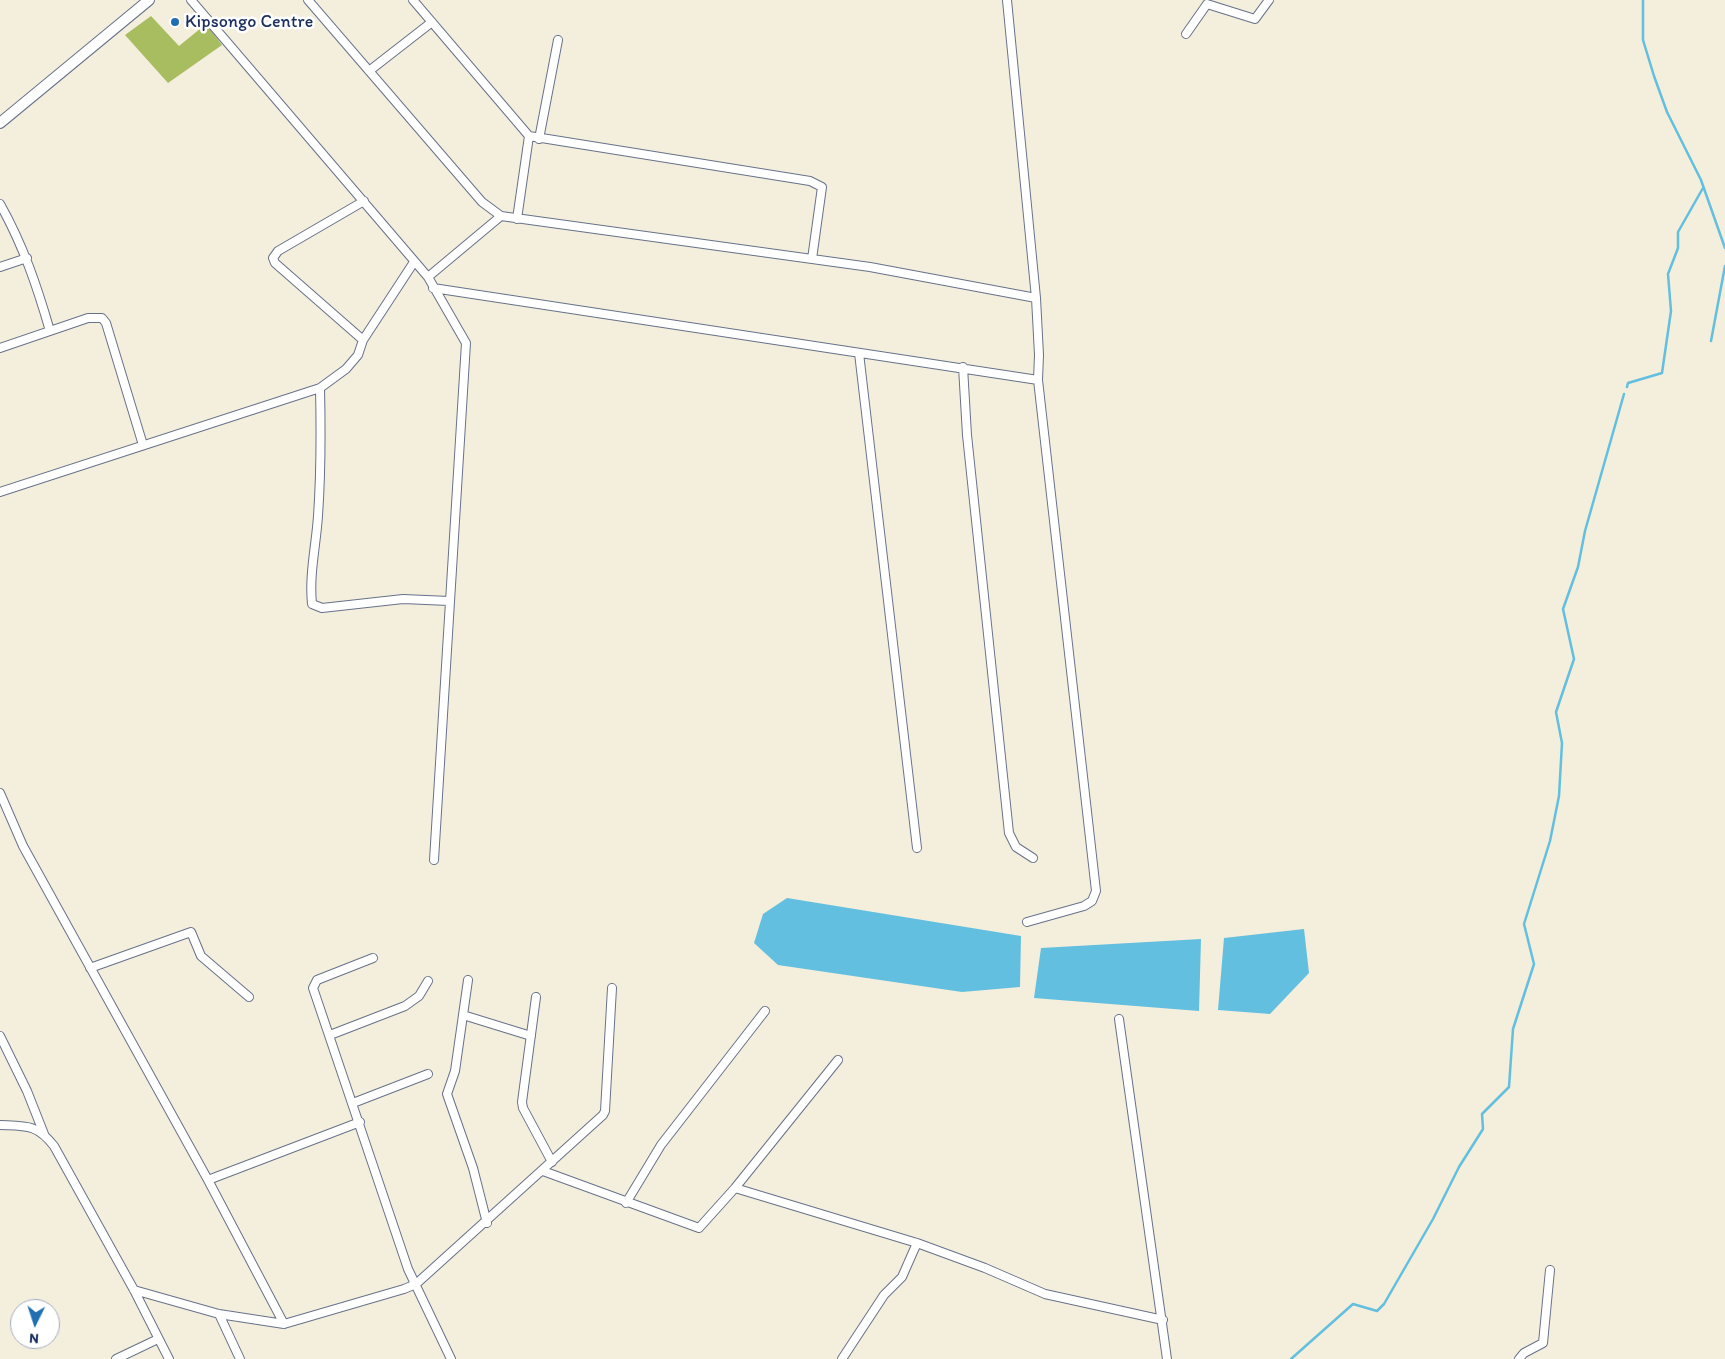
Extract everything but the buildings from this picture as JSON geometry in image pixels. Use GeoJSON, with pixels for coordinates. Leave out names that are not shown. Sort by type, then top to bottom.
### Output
{"type":"FeatureCollection","features":[{"type":"Feature","properties":{"kind":"street"},"geometry":{"type":"LineString","coordinates":[[0,123],[149,0]]}},
{"type":"Feature","properties":{"kind":"street"},"geometry":{"type":"LineString","coordinates":[[191,0],[428,277],[466,343],[434,860]]}},
{"type":"Feature","properties":{"kind":"street"},"geometry":{"type":"LineString","coordinates":[[308,0],[482,202],[501,216],[812,259],[1036,298]]}},
{"type":"Feature","properties":{"kind":"street"},"geometry":{"type":"LineString","coordinates":[[413,0],[529,136],[810,181],[822,187],[812,259]]}},
{"type":"Feature","properties":{"kind":"street"},"geometry":{"type":"LineString","coordinates":[[1007,0],[1036,298],[1039,355],[1038,380],[1096,891],[1092,901],[1084,906],[1027,922]]}},
{"type":"Feature","properties":{"kind":"street"},"geometry":{"type":"LineString","coordinates":[[1186,34],[1207,4],[1255,19],[1269,0]]}},
{"type":"Feature","properties":{"kind":"street"},"geometry":{"type":"LineString","coordinates":[[369,70],[432,22]]}},
{"type":"Feature","properties":{"kind":"street"},"geometry":{"type":"LineString","coordinates":[[539,139],[558,40]]}},
{"type":"Feature","properties":{"kind":"street"},"geometry":{"type":"LineString","coordinates":[[517,219],[529,136]]}},
{"type":"Feature","properties":{"kind":"street"},"geometry":{"type":"LineString","coordinates":[[363,340],[275,263],[272,258],[278,251],[364,201]]}},
{"type":"Feature","properties":{"kind":"street"},"geometry":{"type":"LineString","coordinates":[[0,204],[27,258],[50,331]]}},
{"type":"Feature","properties":{"kind":"street"},"geometry":{"type":"LineString","coordinates":[[428,277],[501,216]]}},
{"type":"Feature","properties":{"kind":"street"},"geometry":{"type":"LineString","coordinates":[[0,267],[27,258]]}},
{"type":"Feature","properties":{"kind":"street"},"geometry":{"type":"LineString","coordinates":[[0,492],[320,388],[346,369],[358,355],[363,340],[414,262]]}},
{"type":"Feature","properties":{"kind":"street"},"geometry":{"type":"LineString","coordinates":[[433,288],[963,367],[1038,380]]}},
{"type":"Feature","properties":{"kind":"street"},"geometry":{"type":"LineString","coordinates":[[0,348],[88,318],[102,318],[106,323],[144,445]]}},
{"type":"Feature","properties":{"kind":"street"},"geometry":{"type":"LineString","coordinates":[[859,353],[917,848]]}},
{"type":"Feature","properties":{"kind":"street"},"geometry":{"type":"LineString","coordinates":[[963,367],[967,435],[1009,834],[1016,847],[1033,858]]}},
{"type":"Feature","properties":{"kind":"street"},"geometry":{"type":"LineString","coordinates":[[320,388],[321,445],[318,517],[310,586],[312,604],[322,608],[403,599],[449,601]]}},
{"type":"Feature","properties":{"kind":"street"},"geometry":{"type":"LineString","coordinates":[[0,793],[23,846],[208,1180],[284,1324]]}},
{"type":"Feature","properties":{"kind":"street"},"geometry":{"type":"LineString","coordinates":[[90,968],[191,932],[201,956],[249,996]]}},
{"type":"Feature","properties":{"kind":"street"},"geometry":{"type":"LineString","coordinates":[[373,958],[317,980],[314,984],[314,992],[360,1122],[408,1269],[451,1359]]}},
{"type":"Feature","properties":{"kind":"street"},"geometry":{"type":"LineString","coordinates":[[468,980],[455,1071],[447,1094],[473,1168],[487,1222]]}},
{"type":"Feature","properties":{"kind":"street"},"geometry":{"type":"LineString","coordinates":[[330,1036],[405,1006],[419,996],[428,981]]}},
{"type":"Feature","properties":{"kind":"street"},"geometry":{"type":"LineString","coordinates":[[134,1290],[218,1314],[284,1324],[416,1284],[487,1222],[603,1115],[605,1111],[612,988]]}},
{"type":"Feature","properties":{"kind":"street"},"geometry":{"type":"LineString","coordinates":[[536,997],[523,1108],[552,1162]]}},
{"type":"Feature","properties":{"kind":"street"},"geometry":{"type":"LineString","coordinates":[[626,1203],[661,1145],[765,1011]]}},
{"type":"Feature","properties":{"kind":"street"},"geometry":{"type":"LineString","coordinates":[[463,1015],[531,1036]]}},
{"type":"Feature","properties":{"kind":"street"},"geometry":{"type":"LineString","coordinates":[[1119,1019],[1167,1359]]}},
{"type":"Feature","properties":{"kind":"street"},"geometry":{"type":"LineString","coordinates":[[0,1036],[27,1091],[44,1134],[54,1146],[134,1290],[169,1359]]}},
{"type":"Feature","properties":{"kind":"street"},"geometry":{"type":"LineString","coordinates":[[543,1171],[626,1203],[699,1228],[735,1188],[838,1060]]}},
{"type":"Feature","properties":{"kind":"street"},"geometry":{"type":"LineString","coordinates":[[353,1103],[428,1074]]}},
{"type":"Feature","properties":{"kind":"street"},"geometry":{"type":"LineString","coordinates":[[208,1180],[360,1122]]}},
{"type":"Feature","properties":{"kind":"street"},"geometry":{"type":"LineString","coordinates":[[0,1124],[26,1126],[44,1134]]}},
{"type":"Feature","properties":{"kind":"street"},"geometry":{"type":"LineString","coordinates":[[735,1188],[917,1243],[985,1268],[1045,1294],[1163,1320]]}},
{"type":"Feature","properties":{"kind":"street"},"geometry":{"type":"LineString","coordinates":[[842,1359],[884,1295],[902,1277],[917,1243]]}},
{"type":"Feature","properties":{"kind":"street"},"geometry":{"type":"LineString","coordinates":[[1519,1359],[1543,1343],[1550,1270]]}},
{"type":"Feature","properties":{"kind":"street"},"geometry":{"type":"LineString","coordinates":[[218,1314],[240,1359]]}},
{"type":"Feature","properties":{"kind":"street"},"geometry":{"type":"LineString","coordinates":[[116,1359],[158,1339]]}},
{"type":"Feature","properties":{"kind":"green space"},"geometry":{"type":"Polygon","coordinates":[[[151,16],[179,46],[206,24],[222,45],[168,83],[125,35],[151,16]]]}},
{"type":"Feature","properties":{"kind":"water"},"geometry":{"type":"Polygon","coordinates":[[[787,898],[1021,936],[1020,987],[962,992],[778,965],[754,943],[763,914],[787,898]]]}},
{"type":"Feature","properties":{"kind":"water"},"geometry":{"type":"Polygon","coordinates":[[[1304,929],[1309,973],[1270,1014],[1218,1010],[1224,938],[1304,929]]]}},
{"type":"Feature","properties":{"kind":"water"},"geometry":{"type":"Polygon","coordinates":[[[1201,939],[1199,1011],[1034,998],[1041,948],[1201,939]]]}},
{"type":"Feature","properties":{"kind":"waterway"},"geometry":{"type":"LineString","coordinates":[[1643,0],[1643,40],[1654,76],[1667,112],[1701,180],[1725,248]]}},
{"type":"Feature","properties":{"kind":"waterway"},"geometry":{"type":"LineString","coordinates":[[1627,387],[1628,383],[1662,373],[1671,311],[1668,274],[1678,248],[1678,232],[1703,188]]}},
{"type":"Feature","properties":{"kind":"waterway"},"geometry":{"type":"LineString","coordinates":[[1711,341],[1725,266]]}},
{"type":"Feature","properties":{"kind":"waterway"},"geometry":{"type":"LineString","coordinates":[[1291,1359],[1353,1304],[1377,1311],[1384,1304],[1433,1219],[1459,1167],[1483,1129],[1482,1114],[1509,1087],[1513,1029],[1534,964],[1524,924],[1550,841],[1559,796],[1562,743],[1556,712],[1574,659],[1563,609],[1578,567],[1585,531],[1624,394]]}},
{"type":"Feature","properties":{"kind":"place","name":"Kipsongo Centre"},"geometry":{"type":"Point","coordinates":[175,22]}}]}
